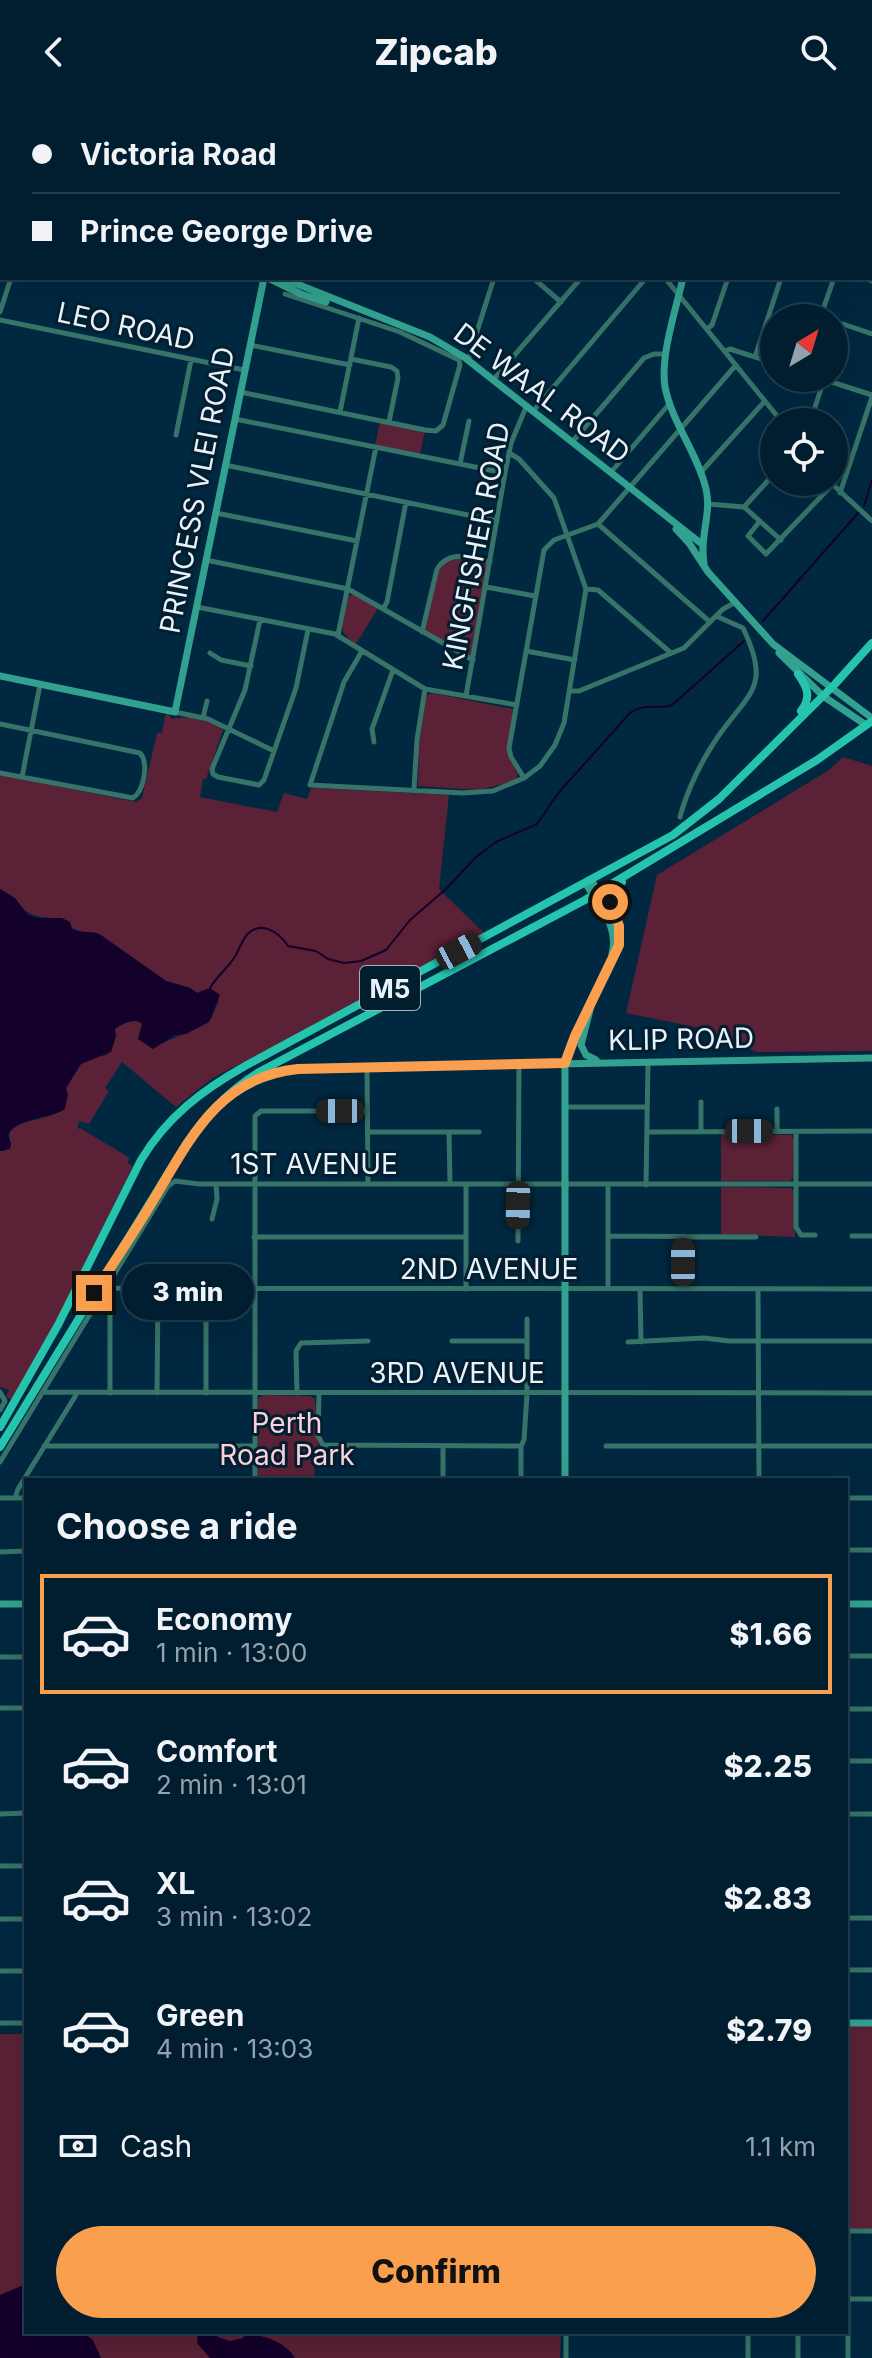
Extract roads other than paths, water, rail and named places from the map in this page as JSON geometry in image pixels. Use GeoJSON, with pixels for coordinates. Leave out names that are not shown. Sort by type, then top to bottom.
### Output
{"type":"FeatureCollection","features":[{"type":"Feature","properties":{"kind":"main road","name":"M5"},"geometry":{"type":"LineString","coordinates":[[0,1426],[58,1325],[151,1144],[186,1104],[231,1074],[652,848],[694,820],[823,696],[872,643]]}},
{"type":"Feature","properties":{"kind":"main road"},"geometry":{"type":"LineString","coordinates":[[795,722],[805,707],[808,695],[807,687],[798,674]]}},
{"type":"Feature","properties":{"kind":"main road","name":"M5"},"geometry":{"type":"LineString","coordinates":[[0,1447],[186,1144],[229,1094],[273,1064],[596,894],[817,760],[870,721]]}},
{"type":"Feature","properties":{"kind":"main road"},"geometry":{"type":"LineString","coordinates":[[619,929],[610,898],[616,887],[635,871]]}},
{"type":"Feature","properties":{"kind":"main road"},"geometry":{"type":"LineString","coordinates":[[231,1074],[256,1065],[273,1064]]}},
{"type":"Feature","properties":{"kind":"street"},"geometry":{"type":"LineString","coordinates":[[0,312],[10,280]]}},
{"type":"Feature","properties":{"kind":"street","name":"PRINCESS VLEI ROAD"},"geometry":{"type":"LineString","coordinates":[[175,712],[239,392],[265,280]]}},
{"type":"Feature","properties":{"kind":"street","name":"DE WAAL ROAD"},"geometry":{"type":"LineString","coordinates":[[270,280],[306,296],[430,337],[494,379],[703,545]]}},
{"type":"Feature","properties":{"kind":"street","name":"DE WAAL ROAD"},"geometry":{"type":"LineString","coordinates":[[286,280],[359,314]]}},
{"type":"Feature","properties":{"kind":"street"},"geometry":{"type":"LineString","coordinates":[[239,392],[433,431],[441,428],[493,280]]}},
{"type":"Feature","properties":{"kind":"street"},"geometry":{"type":"LineString","coordinates":[[535,280],[561,302]]}},
{"type":"Feature","properties":{"kind":"street"},"geometry":{"type":"LineString","coordinates":[[494,379],[579,280]]}},
{"type":"Feature","properties":{"kind":"street"},"geometry":{"type":"LineString","coordinates":[[534,410],[644,280]]}},
{"type":"Feature","properties":{"kind":"street"},"geometry":{"type":"LineString","coordinates":[[667,280],[771,408]]}},
{"type":"Feature","properties":{"kind":"street"},"geometry":{"type":"LineString","coordinates":[[683,280],[664,377],[670,403],[700,473],[708,504],[703,545],[706,569]]}},
{"type":"Feature","properties":{"kind":"street"},"geometry":{"type":"LineString","coordinates":[[707,329],[712,325],[727,280]]}},
{"type":"Feature","properties":{"kind":"street"},"geometry":{"type":"LineString","coordinates":[[755,357],[780,280]]}},
{"type":"Feature","properties":{"kind":"street"},"geometry":{"type":"LineString","coordinates":[[826,304],[833,280]]}},
{"type":"Feature","properties":{"kind":"street"},"geometry":{"type":"LineString","coordinates":[[285,294],[359,314],[340,412]]}},
{"type":"Feature","properties":{"kind":"street","name":"LEO ROAD"},"geometry":{"type":"LineString","coordinates":[[0,320],[244,370]]}},
{"type":"Feature","properties":{"kind":"street"},"geometry":{"type":"LineString","coordinates":[[848,326],[872,334]]}},
{"type":"Feature","properties":{"kind":"street"},"geometry":{"type":"LineString","coordinates":[[249,345],[391,367],[398,373],[389,422]]}},
{"type":"Feature","properties":{"kind":"street"},"geometry":{"type":"LineString","coordinates":[[725,351],[729,348],[760,359]]}},
{"type":"Feature","properties":{"kind":"street"},"geometry":{"type":"LineString","coordinates":[[573,441],[644,358],[666,354]]}},
{"type":"Feature","properties":{"kind":"street"},"geometry":{"type":"LineString","coordinates":[[176,435],[191,360]]}},
{"type":"Feature","properties":{"kind":"street"},"geometry":{"type":"LineString","coordinates":[[524,778],[509,748],[544,550],[554,540],[598,524],[736,365]]}},
{"type":"Feature","properties":{"kind":"street"},"geometry":{"type":"LineString","coordinates":[[848,388],[872,396],[848,469]]}},
{"type":"Feature","properties":{"kind":"street"},"geometry":{"type":"LineString","coordinates":[[700,473],[765,401]]}},
{"type":"Feature","properties":{"kind":"street"},"geometry":{"type":"LineString","coordinates":[[612,471],[670,403]]}},
{"type":"Feature","properties":{"kind":"street","name":"KINGFISHER ROAD"},"geometry":{"type":"LineString","coordinates":[[466,696],[509,453],[527,405]]}},
{"type":"Feature","properties":{"kind":"street"},"geometry":{"type":"LineString","coordinates":[[234,418],[505,473]]}},
{"type":"Feature","properties":{"kind":"street"},"geometry":{"type":"LineString","coordinates":[[460,464],[469,421]]}},
{"type":"Feature","properties":{"kind":"street"},"geometry":{"type":"LineString","coordinates":[[338,635],[376,447]]}},
{"type":"Feature","properties":{"kind":"street"},"geometry":{"type":"LineString","coordinates":[[362,651],[344,682],[310,785],[493,791],[524,778],[540,766],[555,745],[564,723],[586,589],[554,498],[519,459],[509,453]]}},
{"type":"Feature","properties":{"kind":"street"},"geometry":{"type":"LineString","coordinates":[[224,465],[497,521]]}},
{"type":"Feature","properties":{"kind":"street"},"geometry":{"type":"LineString","coordinates":[[744,507],[760,489]]}},
{"type":"Feature","properties":{"kind":"street"},"geometry":{"type":"LineString","coordinates":[[760,521],[748,536],[762,552],[770,552],[820,496]]}},
{"type":"Feature","properties":{"kind":"street"},"geometry":{"type":"LineString","coordinates":[[843,496],[872,521]]}},
{"type":"Feature","properties":{"kind":"street"},"geometry":{"type":"LineString","coordinates":[[383,609],[387,602],[406,502]]}},
{"type":"Feature","properties":{"kind":"street","name":"DE WAAL ROAD"},"geometry":{"type":"LineString","coordinates":[[649,502],[691,545],[706,569],[798,674],[823,696],[870,721]]}},
{"type":"Feature","properties":{"kind":"street"},"geometry":{"type":"LineString","coordinates":[[708,504],[744,507],[781,540]]}},
{"type":"Feature","properties":{"kind":"street"},"geometry":{"type":"LineString","coordinates":[[215,512],[357,541]]}},
{"type":"Feature","properties":{"kind":"street"},"geometry":{"type":"LineString","coordinates":[[598,524],[710,622]]}},
{"type":"Feature","properties":{"kind":"street"},"geometry":{"type":"LineString","coordinates":[[691,545],[703,545]]}},
{"type":"Feature","properties":{"kind":"street"},"geometry":{"type":"LineString","coordinates":[[422,632],[441,563],[458,555],[490,562]]}},
{"type":"Feature","properties":{"kind":"street"},"geometry":{"type":"LineString","coordinates":[[205,559],[348,589],[473,660]]}},
{"type":"Feature","properties":{"kind":"street"},"geometry":{"type":"LineString","coordinates":[[486,587],[535,596]]}},
{"type":"Feature","properties":{"kind":"street"},"geometry":{"type":"LineString","coordinates":[[586,589],[598,590],[671,653]]}},
{"type":"Feature","properties":{"kind":"street"},"geometry":{"type":"LineString","coordinates":[[570,691],[579,691],[687,647],[723,609],[736,602]]}},
{"type":"Feature","properties":{"kind":"street"},"geometry":{"type":"LineString","coordinates":[[196,607],[338,635],[425,689],[517,705]]}},
{"type":"Feature","properties":{"kind":"street"},"geometry":{"type":"LineString","coordinates":[[680,817],[712,746],[747,701],[756,679],[755,661],[743,628],[716,616]]}},
{"type":"Feature","properties":{"kind":"street"},"geometry":{"type":"LineString","coordinates":[[260,620],[243,695],[212,769],[218,777],[262,783],[296,688],[308,630]]}},
{"type":"Feature","properties":{"kind":"street","name":"DE WAAL ROAD"},"geometry":{"type":"LineString","coordinates":[[773,644],[870,721]]}},
{"type":"Feature","properties":{"kind":"street"},"geometry":{"type":"LineString","coordinates":[[526,651],[575,660]]}},
{"type":"Feature","properties":{"kind":"street"},"geometry":{"type":"LineString","coordinates":[[210,653],[218,659],[251,666]]}},
{"type":"Feature","properties":{"kind":"street"},"geometry":{"type":"LineString","coordinates":[[374,742],[372,729],[393,670]]}},
{"type":"Feature","properties":{"kind":"street"},"geometry":{"type":"LineString","coordinates":[[0,676],[203,718],[274,751]]}},
{"type":"Feature","properties":{"kind":"street"},"geometry":{"type":"LineString","coordinates":[[22,777],[40,685]]}},
{"type":"Feature","properties":{"kind":"street"},"geometry":{"type":"LineString","coordinates":[[414,789],[425,689]]}},
{"type":"Feature","properties":{"kind":"street"},"geometry":{"type":"LineString","coordinates":[[203,718],[207,701]]}},
{"type":"Feature","properties":{"kind":"street"},"geometry":{"type":"LineString","coordinates":[[0,724],[140,753],[145,762],[137,797],[133,798],[0,773]]}},
{"type":"Feature","properties":{"kind":"street"},"geometry":{"type":"LineString","coordinates":[[565,1478],[565,1063],[619,945],[619,929],[589,882]]}},
{"type":"Feature","properties":{"kind":"street"},"geometry":{"type":"LineString","coordinates":[[596,894],[613,930],[615,943],[611,960]]}},
{"type":"Feature","properties":{"kind":"street"},"geometry":{"type":"LineString","coordinates":[[590,1005],[589,1019],[581,1040],[582,1049],[591,1058],[606,1062]]}},
{"type":"Feature","properties":{"kind":"street","name":"KLIP ROAD"},"geometry":{"type":"LineString","coordinates":[[229,1094],[266,1074],[298,1069],[872,1058]]}},
{"type":"Feature","properties":{"kind":"street"},"geometry":{"type":"LineString","coordinates":[[646,1185],[648,1062]]}},
{"type":"Feature","properties":{"kind":"street","name":"KLIP ROAD"},"geometry":{"type":"LineString","coordinates":[[273,1064],[298,1069]]}},
{"type":"Feature","properties":{"kind":"street"},"geometry":{"type":"LineString","coordinates":[[518,1241],[519,1064]]}},
{"type":"Feature","properties":{"kind":"street"},"geometry":{"type":"LineString","coordinates":[[367,1067],[368,1184]]}},
{"type":"Feature","properties":{"kind":"street"},"geometry":{"type":"LineString","coordinates":[[701,1102],[701,1132]]}},
{"type":"Feature","properties":{"kind":"street"},"geometry":{"type":"LineString","coordinates":[[564,1107],[647,1107]]}},
{"type":"Feature","properties":{"kind":"street"},"geometry":{"type":"LineString","coordinates":[[777,1109],[777,1131]]}},
{"type":"Feature","properties":{"kind":"street"},"geometry":{"type":"LineString","coordinates":[[255,1478],[257,1113],[282,1110],[367,1111]]}},
{"type":"Feature","properties":{"kind":"street"},"geometry":{"type":"LineString","coordinates":[[647,1132],[872,1131]]}},
{"type":"Feature","properties":{"kind":"street"},"geometry":{"type":"LineString","coordinates":[[368,1132],[479,1132]]}},
{"type":"Feature","properties":{"kind":"street"},"geometry":{"type":"LineString","coordinates":[[449,1132],[450,1184]]}},
{"type":"Feature","properties":{"kind":"street"},"geometry":{"type":"LineString","coordinates":[[796,1132],[796,1227],[801,1235],[815,1235]]}},
{"type":"Feature","properties":{"kind":"street","name":"1ST AVENUE"},"geometry":{"type":"LineString","coordinates":[[106,1288],[168,1186],[179,1181],[216,1184],[872,1184]]}},
{"type":"Feature","properties":{"kind":"street"},"geometry":{"type":"LineString","coordinates":[[212,1219],[217,1199],[216,1184]]}},
{"type":"Feature","properties":{"kind":"street"},"geometry":{"type":"LineString","coordinates":[[608,1184],[608,1288]]}},
{"type":"Feature","properties":{"kind":"street"},"geometry":{"type":"LineString","coordinates":[[466,1185],[466,1289]]}},
{"type":"Feature","properties":{"kind":"street"},"geometry":{"type":"LineString","coordinates":[[609,1236],[756,1237]]}},
{"type":"Feature","properties":{"kind":"street"},"geometry":{"type":"LineString","coordinates":[[683,1236],[683,1288]]}},
{"type":"Feature","properties":{"kind":"street"},"geometry":{"type":"LineString","coordinates":[[852,1236],[872,1236]]}},
{"type":"Feature","properties":{"kind":"street"},"geometry":{"type":"LineString","coordinates":[[254,1237],[466,1237]]}},
{"type":"Feature","properties":{"kind":"street"},"geometry":{"type":"LineString","coordinates":[[0,1462],[106,1288]]}},
{"type":"Feature","properties":{"kind":"street","name":"2ND AVENUE"},"geometry":{"type":"LineString","coordinates":[[106,1288],[872,1289]]}},
{"type":"Feature","properties":{"kind":"street"},"geometry":{"type":"LineString","coordinates":[[157,1393],[158,1289]]}},
{"type":"Feature","properties":{"kind":"street"},"geometry":{"type":"LineString","coordinates":[[206,1289],[206,1393]]}},
{"type":"Feature","properties":{"kind":"street"},"geometry":{"type":"LineString","coordinates":[[640,1289],[641,1342]]}},
{"type":"Feature","properties":{"kind":"street"},"geometry":{"type":"LineString","coordinates":[[758,1289],[759,1478]]}},
{"type":"Feature","properties":{"kind":"street"},"geometry":{"type":"LineString","coordinates":[[110,1299],[110,1393]]}},
{"type":"Feature","properties":{"kind":"street"},"geometry":{"type":"LineString","coordinates":[[521,1478],[527,1394],[527,1319]]}},
{"type":"Feature","properties":{"kind":"street"},"geometry":{"type":"LineString","coordinates":[[628,1342],[704,1338],[872,1341]]}},
{"type":"Feature","properties":{"kind":"street"},"geometry":{"type":"LineString","coordinates":[[297,1393],[296,1351],[301,1343],[368,1341]]}},
{"type":"Feature","properties":{"kind":"street"},"geometry":{"type":"LineString","coordinates":[[452,1341],[527,1341]]}},
{"type":"Feature","properties":{"kind":"street"},"geometry":{"type":"LineString","coordinates":[[0,1392],[5,1401],[0,1410]]}},
{"type":"Feature","properties":{"kind":"street","name":"3RD AVENUE"},"geometry":{"type":"LineString","coordinates":[[43,1392],[872,1393]]}},
{"type":"Feature","properties":{"kind":"street"},"geometry":{"type":"LineString","coordinates":[[319,1393],[318,1436],[323,1445],[521,1446]]}},
{"type":"Feature","properties":{"kind":"street"},"geometry":{"type":"LineString","coordinates":[[25,1478],[77,1394]]}},
{"type":"Feature","properties":{"kind":"street"},"geometry":{"type":"LineString","coordinates":[[44,1446],[255,1446]]}},
{"type":"Feature","properties":{"kind":"street"},"geometry":{"type":"LineString","coordinates":[[443,1446],[443,1478]]}},
{"type":"Feature","properties":{"kind":"street"},"geometry":{"type":"LineString","coordinates":[[606,1446],[872,1446]]}},
{"type":"Feature","properties":{"kind":"street"},"geometry":{"type":"LineString","coordinates":[[15,1498],[24,1479]]}},
{"type":"Feature","properties":{"kind":"street"},"geometry":{"type":"LineString","coordinates":[[0,1498],[24,1498]]}},
{"type":"Feature","properties":{"kind":"street"},"geometry":{"type":"LineString","coordinates":[[848,1498],[872,1498]]}},
{"type":"Feature","properties":{"kind":"street"},"geometry":{"type":"LineString","coordinates":[[848,1550],[872,1550]]}},
{"type":"Feature","properties":{"kind":"street"},"geometry":{"type":"LineString","coordinates":[[0,1552],[24,1551]]}},
{"type":"Feature","properties":{"kind":"street"},"geometry":{"type":"LineString","coordinates":[[0,1604],[24,1604]]}},
{"type":"Feature","properties":{"kind":"street"},"geometry":{"type":"LineString","coordinates":[[848,1604],[872,1604]]}},
{"type":"Feature","properties":{"kind":"street"},"geometry":{"type":"LineString","coordinates":[[848,1656],[872,1656]]}},
{"type":"Feature","properties":{"kind":"street"},"geometry":{"type":"LineString","coordinates":[[0,1657],[24,1657]]}},
{"type":"Feature","properties":{"kind":"street"},"geometry":{"type":"LineString","coordinates":[[0,1708],[24,1708]]}},
{"type":"Feature","properties":{"kind":"street"},"geometry":{"type":"LineString","coordinates":[[848,1709],[872,1709]]}},
{"type":"Feature","properties":{"kind":"street"},"geometry":{"type":"LineString","coordinates":[[848,1761],[872,1761]]}},
{"type":"Feature","properties":{"kind":"street"},"geometry":{"type":"LineString","coordinates":[[0,1814],[24,1813]]}},
{"type":"Feature","properties":{"kind":"street"},"geometry":{"type":"LineString","coordinates":[[848,1814],[872,1814]]}},
{"type":"Feature","properties":{"kind":"street"},"geometry":{"type":"LineString","coordinates":[[0,1866],[24,1866]]}},
{"type":"Feature","properties":{"kind":"street"},"geometry":{"type":"LineString","coordinates":[[848,1918],[872,1918]]}},
{"type":"Feature","properties":{"kind":"street"},"geometry":{"type":"LineString","coordinates":[[0,1919],[24,1919]]}},
{"type":"Feature","properties":{"kind":"street"},"geometry":{"type":"LineString","coordinates":[[848,1970],[872,1970]]}},
{"type":"Feature","properties":{"kind":"street"},"geometry":{"type":"LineString","coordinates":[[0,1971],[24,1971]]}},
{"type":"Feature","properties":{"kind":"street"},"geometry":{"type":"LineString","coordinates":[[0,2023],[24,2023]]}},
{"type":"Feature","properties":{"kind":"street"},"geometry":{"type":"LineString","coordinates":[[848,2023],[872,2023]]}},
{"type":"Feature","properties":{"kind":"street"},"geometry":{"type":"LineString","coordinates":[[848,2231],[872,2231]]}},
{"type":"Feature","properties":{"kind":"street"},"geometry":{"type":"LineString","coordinates":[[848,2299],[872,2299]]}},
{"type":"Feature","properties":{"kind":"street"},"geometry":{"type":"LineString","coordinates":[[566,2334],[566,2358]]}},
{"type":"Feature","properties":{"kind":"street"},"geometry":{"type":"LineString","coordinates":[[748,2334],[748,2358]]}},
{"type":"Feature","properties":{"kind":"street"},"geometry":{"type":"LineString","coordinates":[[798,2334],[798,2358]]}},
{"type":"Feature","properties":{"kind":"street"},"geometry":{"type":"LineString","coordinates":[[848,2334],[848,2358]]}},
{"type":"Feature","properties":{"kind":"waterway"},"geometry":{"type":"LineString","coordinates":[[864,506],[872,480]]}},
{"type":"Feature","properties":{"kind":"waterway"},"geometry":{"type":"LineString","coordinates":[[763,621],[858,513]]}},
{"type":"Feature","properties":{"kind":"waterway"},"geometry":{"type":"LineString","coordinates":[[210,988],[234,958],[246,936],[257,928],[269,929],[288,946],[316,951],[328,959],[344,963],[361,961],[386,950],[410,920],[446,889],[475,858],[496,842],[537,824],[559,792],[630,713],[646,707],[672,705],[744,641]]}},
{"type":"Feature","properties":{"kind":"park label","name":"Perth Road Park"},"geometry":{"type":"Point","coordinates":[287,1439]}}]}
